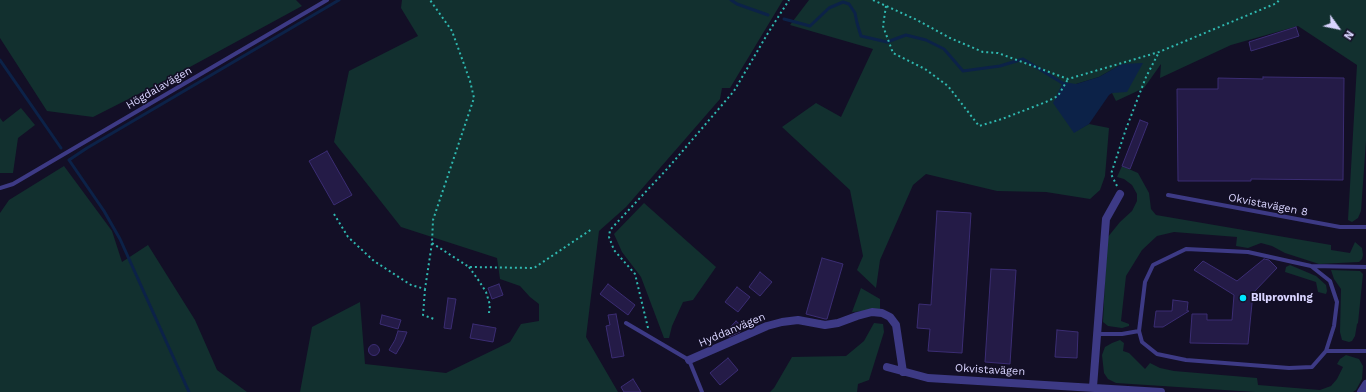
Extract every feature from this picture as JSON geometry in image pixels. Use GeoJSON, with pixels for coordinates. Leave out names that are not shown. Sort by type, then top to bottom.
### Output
{"type":"FeatureCollection","features":[{"type":"Feature","properties":{"kind":"street"},"geometry":{"type":"LineString","coordinates":[[1097,389],[1096,334],[1106,219],[1120,194]]}},
{"type":"Feature","properties":{"kind":"street","name":"Hyddanvägen"},"geometry":{"type":"LineString","coordinates":[[689,360],[767,326],[782,322],[798,320],[825,325],[838,323],[872,312],[882,313],[890,317],[896,325],[903,372]]}},
{"type":"Feature","properties":{"kind":"street","name":"Okvistavägen"},"geometry":{"type":"LineString","coordinates":[[887,368],[928,378],[1161,392]]}},
{"type":"Feature","properties":{"kind":"street"},"geometry":{"type":"LineString","coordinates":[[1361,392],[1366,384]]}},
{"type":"Feature","properties":{"kind":"lane","name":"Högdalavägen"},"geometry":{"type":"LineString","coordinates":[[0,188],[13,184],[326,0]]}},
{"type":"Feature","properties":{"kind":"lane","name":"Okvistavägen 8"},"geometry":{"type":"LineString","coordinates":[[1168,195],[1340,227],[1366,226]]}},
{"type":"Feature","properties":{"kind":"lane"},"geometry":{"type":"LineString","coordinates":[[1311,266],[1330,281],[1337,302],[1334,326],[1326,351],[1312,367],[1288,368],[1186,360],[1157,354],[1142,342],[1139,331],[1145,282],[1153,265],[1186,249],[1248,252],[1311,266],[1366,267]]}},
{"type":"Feature","properties":{"kind":"lane","name":"Hyddanvägen"},"geometry":{"type":"LineString","coordinates":[[626,323],[689,360],[702,392]]}},
{"type":"Feature","properties":{"kind":"lane"},"geometry":{"type":"LineString","coordinates":[[1096,334],[1122,334],[1139,331]]}},
{"type":"Feature","properties":{"kind":"lane"},"geometry":{"type":"LineString","coordinates":[[1326,351],[1366,351]]}},
{"type":"Feature","properties":{"kind":"path"},"geometry":{"type":"LineString","coordinates":[[430,0],[452,31],[470,81],[474,98],[433,220],[432,243],[425,289],[423,315],[434,319]]}},
{"type":"Feature","properties":{"kind":"path"},"geometry":{"type":"LineString","coordinates":[[650,337],[635,274],[614,250],[609,237],[610,230],[668,168],[734,91],[768,32],[789,0]]}},
{"type":"Feature","properties":{"kind":"path"},"geometry":{"type":"LineString","coordinates":[[873,0],[917,20],[950,38],[983,52],[998,53],[1067,80],[1159,52],[1277,3],[1279,0]]}},
{"type":"Feature","properties":{"kind":"path"},"geometry":{"type":"LineString","coordinates":[[886,6],[883,26],[893,53],[925,69],[948,86],[979,126],[1051,100],[1058,96],[1067,80]]}},
{"type":"Feature","properties":{"kind":"path"},"geometry":{"type":"LineString","coordinates":[[1120,194],[1111,174],[1146,76],[1159,52]]}},
{"type":"Feature","properties":{"kind":"path"},"geometry":{"type":"LineString","coordinates":[[334,214],[348,237],[374,261],[411,285],[425,289]]}},
{"type":"Feature","properties":{"kind":"path"},"geometry":{"type":"LineString","coordinates":[[469,267],[534,268],[592,229]]}},
{"type":"Feature","properties":{"kind":"path"},"geometry":{"type":"LineString","coordinates":[[432,243],[469,267],[486,292],[490,305],[489,313]]}},
{"type":"Feature","properties":{"kind":"green space"},"geometry":{"type":"Polygon","coordinates":[[[0,0],[296,0],[302,6],[166,80],[93,117],[47,111],[0,38],[0,0]]]}},
{"type":"Feature","properties":{"kind":"green space"},"geometry":{"type":"Polygon","coordinates":[[[402,0],[783,0],[730,88],[722,88],[720,99],[626,207],[599,231],[586,337],[618,392],[300,392],[312,327],[360,302],[365,364],[446,373],[510,342],[521,324],[539,321],[539,304],[520,286],[500,279],[497,258],[401,227],[334,142],[349,71],[418,36],[401,8],[402,0]]]}},
{"type":"Feature","properties":{"kind":"green space"},"geometry":{"type":"Polygon","coordinates":[[[809,0],[1366,0],[1366,141],[1361,211],[1358,218],[1352,222],[1348,220],[1357,65],[1298,26],[1231,45],[1160,78],[1161,64],[1144,88],[1116,101],[1112,93],[1122,64],[1099,77],[1076,84],[1074,132],[1089,124],[1109,128],[1105,176],[1100,190],[1090,199],[1046,192],[997,191],[926,174],[913,185],[880,260],[876,288],[857,270],[863,256],[850,190],[782,127],[816,103],[841,117],[873,49],[790,25],[809,0]]]}},
{"type":"Feature","properties":{"kind":"green space"},"geometry":{"type":"Polygon","coordinates":[[[21,108],[35,125],[18,138],[13,173],[0,173],[0,118],[3,122],[21,108]]]}},
{"type":"Feature","properties":{"kind":"green space"},"geometry":{"type":"Polygon","coordinates":[[[64,166],[112,231],[122,262],[148,245],[195,320],[217,370],[247,392],[0,392],[0,213],[9,200],[64,166]]]}},
{"type":"Feature","properties":{"kind":"green space"},"geometry":{"type":"Polygon","coordinates":[[[1122,166],[1138,173],[1149,193],[1151,209],[1156,215],[1331,245],[1331,250],[1350,253],[1355,242],[1362,248],[1362,259],[1359,262],[1319,264],[1285,253],[1272,246],[1261,243],[1248,248],[1236,246],[1237,237],[1174,232],[1157,236],[1142,250],[1126,276],[1121,321],[1129,324],[1129,326],[1122,328],[1108,326],[1103,322],[1107,238],[1120,222],[1132,211],[1137,201],[1137,194],[1132,185],[1124,179],[1117,177],[1122,166]]]}},
{"type":"Feature","properties":{"kind":"green space"},"geometry":{"type":"Polygon","coordinates":[[[644,203],[716,267],[693,300],[683,302],[672,326],[669,338],[664,338],[641,277],[622,252],[614,234],[644,203]]]}},
{"type":"Feature","properties":{"kind":"green space"},"geometry":{"type":"Polygon","coordinates":[[[1290,265],[1316,276],[1326,285],[1326,294],[1318,292],[1316,282],[1285,272],[1286,267],[1290,265]]]}},
{"type":"Feature","properties":{"kind":"green space"},"geometry":{"type":"Polygon","coordinates":[[[1331,270],[1360,271],[1363,274],[1358,323],[1355,336],[1352,341],[1349,342],[1342,340],[1340,332],[1341,289],[1334,279],[1331,270]]]}},
{"type":"Feature","properties":{"kind":"green space"},"geometry":{"type":"Polygon","coordinates":[[[861,288],[880,299],[880,310],[852,312],[861,288]]]}},
{"type":"Feature","properties":{"kind":"green space"},"geometry":{"type":"Polygon","coordinates":[[[874,323],[883,324],[884,332],[869,380],[858,384],[857,392],[770,392],[774,388],[792,357],[846,356],[864,341],[874,323]]]}},
{"type":"Feature","properties":{"kind":"green space"},"geometry":{"type":"Polygon","coordinates":[[[1120,340],[1124,343],[1123,351],[1129,353],[1145,369],[1150,363],[1160,368],[1174,371],[1257,378],[1258,385],[1320,390],[1331,386],[1337,379],[1343,367],[1337,364],[1340,359],[1346,355],[1359,359],[1363,366],[1362,379],[1356,390],[1353,392],[1255,392],[1116,383],[1108,379],[1104,373],[1102,355],[1105,347],[1120,340]]]}},
{"type":"Feature","properties":{"kind":"water"},"geometry":{"type":"Polygon","coordinates":[[[1143,63],[1127,92],[1112,93],[1109,95],[1089,124],[1074,133],[1053,103],[1063,82],[1076,84],[1099,77],[1122,64],[1143,63]]]}},
{"type":"Feature","properties":{"kind":"building"},"geometry":{"type":"Polygon","coordinates":[[[1296,27],[1299,36],[1251,51],[1249,42],[1296,27]]]}},
{"type":"Feature","properties":{"kind":"building"},"geometry":{"type":"Polygon","coordinates":[[[1263,77],[1344,78],[1343,180],[1251,179],[1251,181],[1178,181],[1177,89],[1218,89],[1218,78],[1263,79],[1263,77]]]}},
{"type":"Feature","properties":{"kind":"building"},"geometry":{"type":"Polygon","coordinates":[[[1140,120],[1148,123],[1130,169],[1122,166],[1140,120]]]}},
{"type":"Feature","properties":{"kind":"building"},"geometry":{"type":"Polygon","coordinates":[[[327,151],[352,195],[334,205],[309,161],[327,151]]]}},
{"type":"Feature","properties":{"kind":"building"},"geometry":{"type":"Polygon","coordinates":[[[937,211],[971,213],[962,353],[928,351],[930,329],[917,328],[919,304],[931,305],[937,211]]]}},
{"type":"Feature","properties":{"kind":"building"},"geometry":{"type":"Polygon","coordinates":[[[822,258],[843,264],[827,319],[806,314],[822,258]]]}},
{"type":"Feature","properties":{"kind":"building","name":"Bilprovning"},"geometry":{"type":"Polygon","coordinates":[[[1264,259],[1269,260],[1277,268],[1253,293],[1248,344],[1190,343],[1192,314],[1207,314],[1207,320],[1232,320],[1234,295],[1194,270],[1203,261],[1237,281],[1264,259]]]}},
{"type":"Feature","properties":{"kind":"building"},"geometry":{"type":"Polygon","coordinates":[[[991,269],[1016,270],[1010,364],[985,362],[991,269]]]}},
{"type":"Feature","properties":{"kind":"building"},"geometry":{"type":"Polygon","coordinates":[[[760,272],[772,282],[760,296],[749,287],[760,272]]]}},
{"type":"Feature","properties":{"kind":"building"},"geometry":{"type":"Polygon","coordinates":[[[499,284],[503,295],[492,299],[488,288],[499,284]]]}},
{"type":"Feature","properties":{"kind":"building"},"geometry":{"type":"Polygon","coordinates":[[[608,284],[635,305],[628,315],[600,294],[608,284]]]}},
{"type":"Feature","properties":{"kind":"building"},"geometry":{"type":"Polygon","coordinates":[[[737,287],[750,297],[738,312],[725,302],[737,287]]]}},
{"type":"Feature","properties":{"kind":"building"},"geometry":{"type":"Polygon","coordinates":[[[448,298],[456,299],[451,329],[444,328],[448,298]]]}},
{"type":"Feature","properties":{"kind":"building"},"geometry":{"type":"Polygon","coordinates":[[[1173,300],[1188,302],[1187,311],[1189,311],[1163,327],[1154,327],[1156,311],[1172,311],[1173,300]]]}},
{"type":"Feature","properties":{"kind":"building"},"geometry":{"type":"Polygon","coordinates":[[[616,314],[624,356],[612,358],[606,326],[610,325],[608,315],[616,314]]]}},
{"type":"Feature","properties":{"kind":"building"},"geometry":{"type":"Polygon","coordinates":[[[382,315],[401,320],[398,329],[380,324],[382,315]]]}},
{"type":"Feature","properties":{"kind":"building"},"geometry":{"type":"Polygon","coordinates":[[[736,321],[744,328],[740,332],[729,337],[725,333],[736,321]]]}},
{"type":"Feature","properties":{"kind":"building"},"geometry":{"type":"Polygon","coordinates":[[[473,324],[496,328],[493,342],[470,338],[473,324]]]}},
{"type":"Feature","properties":{"kind":"building"},"geometry":{"type":"Polygon","coordinates":[[[1057,330],[1078,332],[1077,358],[1055,357],[1057,330]]]}},
{"type":"Feature","properties":{"kind":"building"},"geometry":{"type":"Polygon","coordinates":[[[398,331],[407,332],[396,354],[389,350],[398,331]]]}},
{"type":"Feature","properties":{"kind":"building"},"geometry":{"type":"Polygon","coordinates":[[[372,345],[376,345],[378,346],[378,354],[372,355],[369,352],[369,348],[372,345]]]}},
{"type":"Feature","properties":{"kind":"building"},"geometry":{"type":"Polygon","coordinates":[[[728,358],[738,370],[720,385],[710,373],[728,358]]]}},
{"type":"Feature","properties":{"kind":"building"},"geometry":{"type":"Polygon","coordinates":[[[633,379],[641,392],[624,392],[621,387],[633,379]]]}},
{"type":"Feature","properties":{"kind":"waterway"},"geometry":{"type":"LineString","coordinates":[[189,392],[120,239],[104,211],[69,160],[339,0]]}},
{"type":"Feature","properties":{"kind":"waterway"},"geometry":{"type":"LineString","coordinates":[[731,0],[737,4],[768,15]]}},
{"type":"Feature","properties":{"kind":"waterway"},"geometry":{"type":"LineString","coordinates":[[784,19],[810,26],[829,8],[843,2],[849,4],[855,13],[861,36],[887,42],[906,35],[926,40],[944,49],[963,71],[1000,66],[1023,59],[1064,84]]}},
{"type":"Feature","properties":{"kind":"waterway"},"geometry":{"type":"LineString","coordinates":[[0,60],[61,148]]}},
{"type":"Feature","properties":{"kind":"place","name":"Bilprovning"},"geometry":{"type":"Point","coordinates":[1243,298]}}]}
